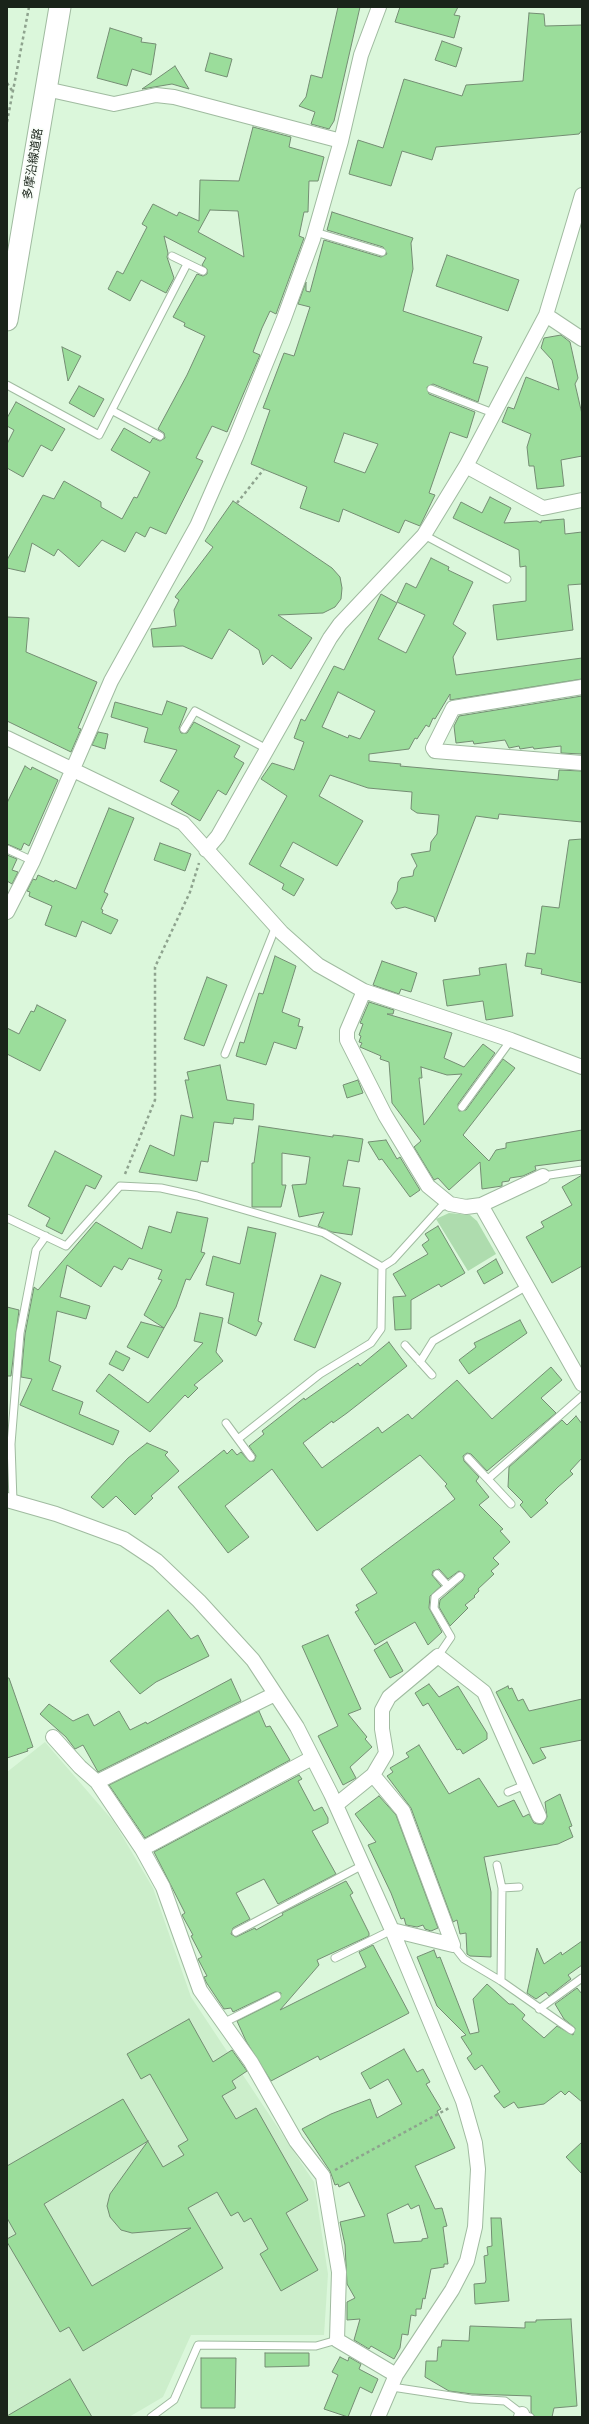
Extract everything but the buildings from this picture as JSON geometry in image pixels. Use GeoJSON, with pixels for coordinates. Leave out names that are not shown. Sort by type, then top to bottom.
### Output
{"type":"FeatureCollection","features":[{"type":"Feature","properties":{"kind":"main road","name":"多摩沿線道路"},"geometry":{"type":"LineString","coordinates":[[7,320],[60,7]]}},
{"type":"Feature","properties":{"kind":"street"},"geometry":{"type":"LineString","coordinates":[[7,912],[33,861],[111,681],[197,526],[280,328],[315,232],[341,141],[361,55],[379,7]]}},
{"type":"Feature","properties":{"kind":"street"},"geometry":{"type":"LineString","coordinates":[[46,89],[114,104],[156,95],[174,97],[341,141]]}},
{"type":"Feature","properties":{"kind":"street"},"geometry":{"type":"LineString","coordinates":[[206,850],[218,836],[340,624],[424,535],[466,466],[546,315],[582,196]]}},
{"type":"Feature","properties":{"kind":"street"},"geometry":{"type":"LineString","coordinates":[[546,315],[582,339]]}},
{"type":"Feature","properties":{"kind":"street"},"geometry":{"type":"LineString","coordinates":[[466,466],[543,508],[582,500]]}},
{"type":"Feature","properties":{"kind":"street"},"geometry":{"type":"LineString","coordinates":[[582,687],[453,708],[433,748],[435,750],[582,763]]}},
{"type":"Feature","properties":{"kind":"street"},"geometry":{"type":"LineString","coordinates":[[7,738],[183,823],[276,926],[318,965],[364,991],[511,1040],[582,1067]]}},
{"type":"Feature","properties":{"kind":"street"},"geometry":{"type":"LineString","coordinates":[[364,991],[347,1031],[347,1040],[385,1115],[428,1186],[450,1204],[466,1206],[481,1205],[543,1176]]}},
{"type":"Feature","properties":{"kind":"street"},"geometry":{"type":"LineString","coordinates":[[481,1205],[582,1383]]}},
{"type":"Feature","properties":{"kind":"street"},"geometry":{"type":"LineString","coordinates":[[10,1501],[124,1539],[157,1561],[199,1601],[253,1660],[297,1727],[336,1804],[392,1930],[463,2101],[475,2143],[478,2169],[478,2196],[475,2227],[467,2261],[452,2290],[394,2381],[378,2417]]}},
{"type":"Feature","properties":{"kind":"street"},"geometry":{"type":"LineString","coordinates":[[336,1804],[374,1775],[386,1753],[382,1729],[382,1710],[389,1697],[438,1656],[484,1692],[539,1816]]}},
{"type":"Feature","properties":{"kind":"street"},"geometry":{"type":"LineString","coordinates":[[97,1782],[275,1694]]}},
{"type":"Feature","properties":{"kind":"street"},"geometry":{"type":"LineString","coordinates":[[53,1737],[80,1767],[97,1782],[142,1849],[163,1887],[200,1990],[251,2062],[296,2141],[323,2176],[339,2272],[337,2340],[394,2381]]}},
{"type":"Feature","properties":{"kind":"street"},"geometry":{"type":"LineString","coordinates":[[142,1849],[312,1758]]}},
{"type":"Feature","properties":{"kind":"street"},"geometry":{"type":"LineString","coordinates":[[374,1775],[403,1811],[453,1945]]}},
{"type":"Feature","properties":{"kind":"street"},"geometry":{"type":"LineString","coordinates":[[392,1930],[453,1945]]}},
{"type":"Feature","properties":{"kind":"lane"},"geometry":{"type":"LineString","coordinates":[[315,232],[382,252]]}},
{"type":"Feature","properties":{"kind":"lane"},"geometry":{"type":"LineString","coordinates":[[172,256],[203,271]]}},
{"type":"Feature","properties":{"kind":"lane"},"geometry":{"type":"LineString","coordinates":[[7,385],[99,435],[113,411],[187,264]]}},
{"type":"Feature","properties":{"kind":"lane"},"geometry":{"type":"LineString","coordinates":[[431,389],[493,413]]}},
{"type":"Feature","properties":{"kind":"lane"},"geometry":{"type":"LineString","coordinates":[[113,411],[160,436]]}},
{"type":"Feature","properties":{"kind":"lane"},"geometry":{"type":"LineString","coordinates":[[424,535],[507,579]]}},
{"type":"Feature","properties":{"kind":"lane"},"geometry":{"type":"LineString","coordinates":[[184,729],[196,711],[267,749]]}},
{"type":"Feature","properties":{"kind":"lane"},"geometry":{"type":"LineString","coordinates":[[7,849],[33,861]]}},
{"type":"Feature","properties":{"kind":"lane"},"geometry":{"type":"LineString","coordinates":[[225,1054],[276,926]]}},
{"type":"Feature","properties":{"kind":"lane"},"geometry":{"type":"LineString","coordinates":[[462,1107],[511,1040]]}},
{"type":"Feature","properties":{"kind":"lane"},"geometry":{"type":"LineString","coordinates":[[543,1176],[582,1170]]}},
{"type":"Feature","properties":{"kind":"lane"},"geometry":{"type":"LineString","coordinates":[[7,1218],[66,1246],[120,1186],[161,1188],[197,1196],[324,1233],[382,1267]]}},
{"type":"Feature","properties":{"kind":"lane"},"geometry":{"type":"LineString","coordinates":[[382,1267],[393,1260],[441,1207],[450,1204]]}},
{"type":"Feature","properties":{"kind":"lane"},"geometry":{"type":"LineString","coordinates":[[10,1501],[11,1444],[20,1333],[36,1250],[46,1236]]}},
{"type":"Feature","properties":{"kind":"lane"},"geometry":{"type":"LineString","coordinates":[[238,1439],[320,1374],[371,1343],[381,1328],[382,1267]]}},
{"type":"Feature","properties":{"kind":"lane"},"geometry":{"type":"LineString","coordinates":[[420,1362],[433,1341],[527,1286]]}},
{"type":"Feature","properties":{"kind":"lane"},"geometry":{"type":"LineString","coordinates":[[405,1345],[432,1375]]}},
{"type":"Feature","properties":{"kind":"lane"},"geometry":{"type":"LineString","coordinates":[[488,1479],[582,1396]]}},
{"type":"Feature","properties":{"kind":"lane"},"geometry":{"type":"LineString","coordinates":[[226,1422],[251,1457]]}},
{"type":"Feature","properties":{"kind":"lane"},"geometry":{"type":"LineString","coordinates":[[468,1458],[511,1504]]}},
{"type":"Feature","properties":{"kind":"lane"},"geometry":{"type":"LineString","coordinates":[[437,1574],[448,1586]]}},
{"type":"Feature","properties":{"kind":"lane"},"geometry":{"type":"LineString","coordinates":[[438,1656],[451,1637],[434,1608],[435,1597],[460,1576]]}},
{"type":"Feature","properties":{"kind":"lane"},"geometry":{"type":"LineString","coordinates":[[508,1792],[525,1785]]}},
{"type":"Feature","properties":{"kind":"lane"},"geometry":{"type":"LineString","coordinates":[[236,1932],[363,1865]]}},
{"type":"Feature","properties":{"kind":"lane"},"geometry":{"type":"LineString","coordinates":[[497,1865],[502,1888],[501,1981]]}},
{"type":"Feature","properties":{"kind":"lane"},"geometry":{"type":"LineString","coordinates":[[502,1888],[519,1887]]}},
{"type":"Feature","properties":{"kind":"lane"},"geometry":{"type":"LineString","coordinates":[[335,1958],[392,1930]]}},
{"type":"Feature","properties":{"kind":"lane"},"geometry":{"type":"LineString","coordinates":[[453,1945],[464,1959],[501,1981],[571,2030]]}},
{"type":"Feature","properties":{"kind":"lane"},"geometry":{"type":"LineString","coordinates":[[539,2009],[582,1978]]}},
{"type":"Feature","properties":{"kind":"lane"},"geometry":{"type":"LineString","coordinates":[[223,2023],[277,1996]]}},
{"type":"Feature","properties":{"kind":"lane"},"geometry":{"type":"LineString","coordinates":[[151,2417],[162,2414],[174,2400],[198,2345],[316,2346],[337,2340]]}},
{"type":"Feature","properties":{"kind":"lane"},"geometry":{"type":"LineString","coordinates":[[394,2381],[471,2398],[505,2401],[524,2416]]}},
{"type":"Feature","properties":{"kind":"path"},"geometry":{"type":"LineString","coordinates":[[7,122],[30,7]]}},
{"type":"Feature","properties":{"kind":"path"},"geometry":{"type":"LineString","coordinates":[[7,83],[13,92]]}},
{"type":"Feature","properties":{"kind":"path"},"geometry":{"type":"LineString","coordinates":[[237,503],[264,469]]}},
{"type":"Feature","properties":{"kind":"path"},"geometry":{"type":"LineString","coordinates":[[120,1186],[155,1100],[155,967],[190,892],[196,870],[206,850]]}},
{"type":"Feature","properties":{"kind":"path"},"geometry":{"type":"LineString","coordinates":[[323,2176],[463,2101]]}},
{"type":"Feature","properties":{"kind":"shaded area"},"geometry":{"type":"Polygon","coordinates":[[[449,1213],[470,1215],[477,1221],[496,1254],[468,1271],[436,1219],[449,1213]]]}},
{"type":"Feature","properties":{"kind":"shaded area"},"geometry":{"type":"Polygon","coordinates":[[[45,1742],[114,1822],[153,1888],[191,1997],[314,2182],[328,2274],[324,2335],[191,2335],[163,2397],[129,2417],[7,2417],[7,1772],[45,1742]]]}}]}
